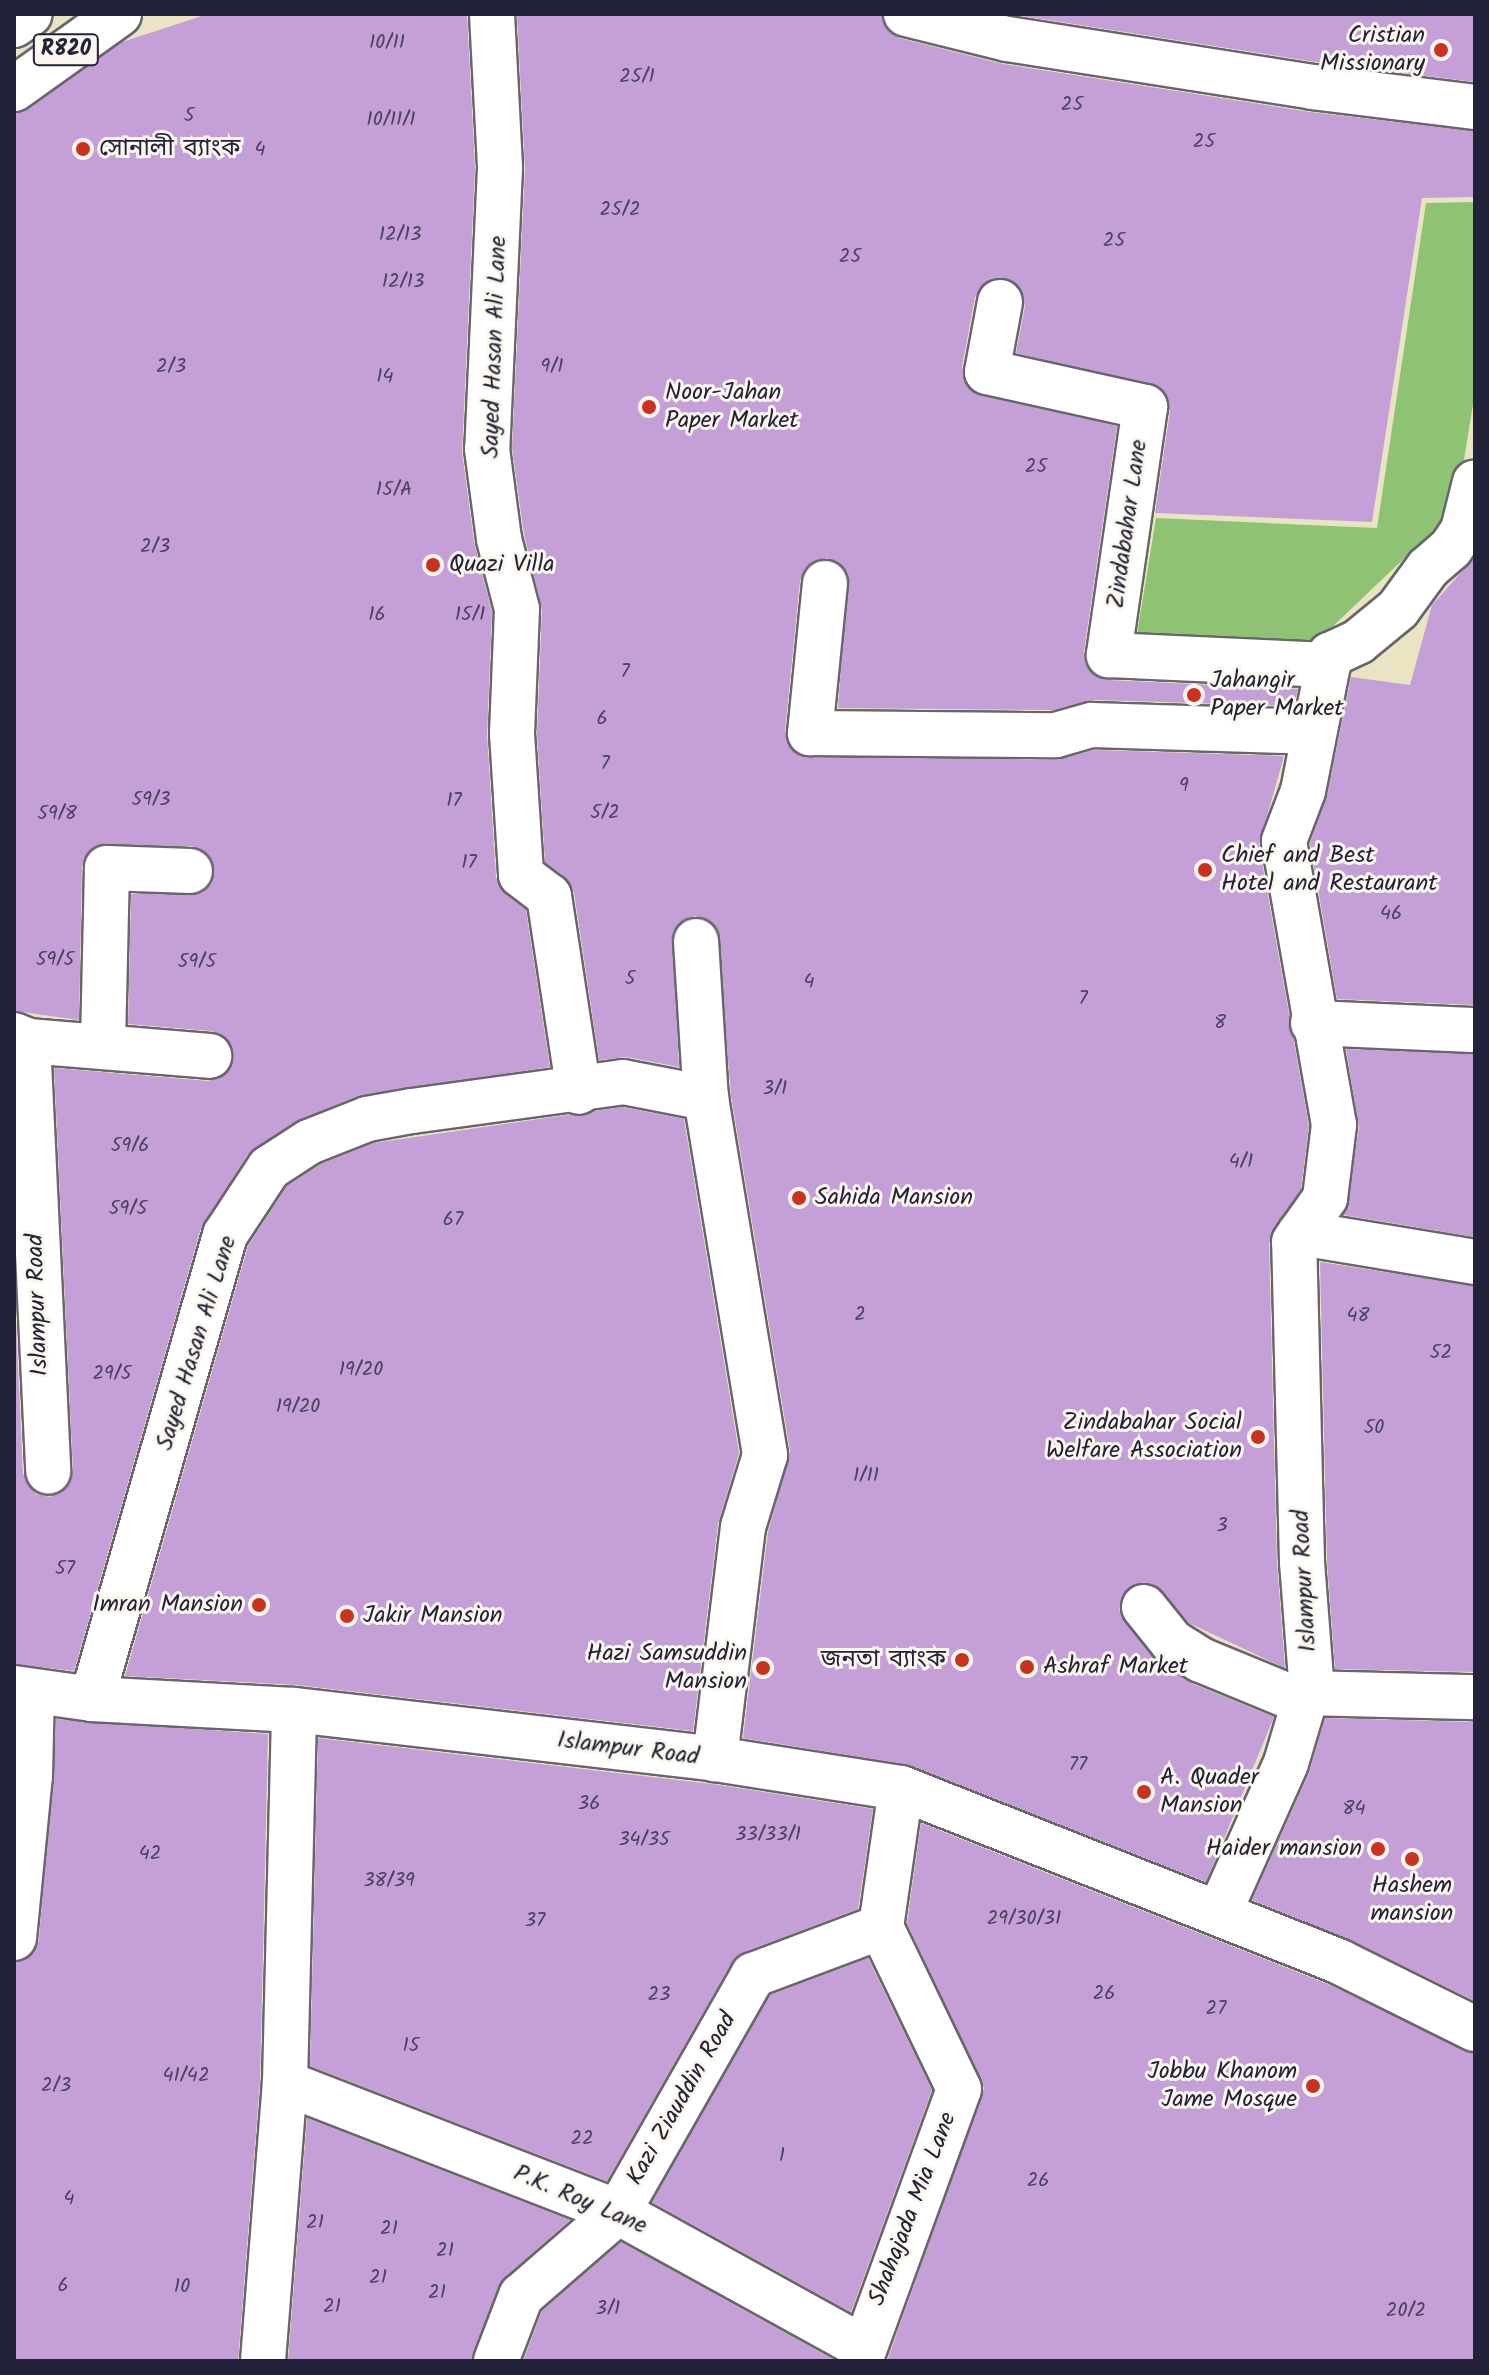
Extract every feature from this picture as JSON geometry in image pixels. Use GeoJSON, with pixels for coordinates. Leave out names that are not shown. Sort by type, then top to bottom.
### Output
{"type":"FeatureCollection","features":[{"type":"Feature","properties":{"kind":"main road"},"geometry":{"type":"LineString","coordinates":[[14,25],[30,14]]}},
{"type":"Feature","properties":{"kind":"main road","name":"R820"},"geometry":{"type":"LineString","coordinates":[[14,89],[119,14]]}},
{"type":"Feature","properties":{"kind":"main road","name":"Sayed Hasan Ali Lane"},"geometry":{"type":"LineString","coordinates":[[492,14],[500,168],[487,449],[499,539],[517,609],[512,734],[521,875],[549,896],[579,1092]]}},
{"type":"Feature","properties":{"kind":"main road"},"geometry":{"type":"LineString","coordinates":[[906,14],[1007,39],[1475,107]]}},
{"type":"Feature","properties":{"kind":"main road","name":"Zindabahar Lane"},"geometry":{"type":"LineString","coordinates":[[1000,302],[987,372],[1145,407],[1109,655],[1328,665]]}},
{"type":"Feature","properties":{"kind":"main road"},"geometry":{"type":"LineString","coordinates":[[1475,482],[1463,530],[1463,554],[1428,568],[1398,609],[1358,642],[1330,655],[1303,791],[1284,841],[1313,1023],[1334,1125],[1325,1198],[1300,1233],[1475,1262]]}},
{"type":"Feature","properties":{"kind":"main road"},"geometry":{"type":"LineString","coordinates":[[825,583],[810,733],[1056,735],[1092,725],[1314,732]]}},
{"type":"Feature","properties":{"kind":"main road"},"geometry":{"type":"LineString","coordinates":[[103,1044],[107,868],[190,871]]}},
{"type":"Feature","properties":{"kind":"main road"},"geometry":{"type":"LineString","coordinates":[[696,941],[706,1098],[765,1455],[743,1527],[715,1759]]}},
{"type":"Feature","properties":{"kind":"main road"},"geometry":{"type":"LineString","coordinates":[[1313,1023],[1473,1030]]}},
{"type":"Feature","properties":{"kind":"main road","name":"Islampur Road"},"geometry":{"type":"LineString","coordinates":[[48,1472],[21,1038],[209,1056]]}},
{"type":"Feature","properties":{"kind":"main road","name":"Sayed Hasan Ali Lane"},"geometry":{"type":"LineString","coordinates":[[92,1699],[225,1235],[269,1168],[309,1142],[367,1119],[579,1092],[623,1082],[706,1098]]}},
{"type":"Feature","properties":{"kind":"main road","name":"Islampur Road"},"geometry":{"type":"LineString","coordinates":[[1219,1913],[1286,1763],[1311,1679],[1296,1381],[1294,1242],[1300,1233]]}},
{"type":"Feature","properties":{"kind":"main road"},"geometry":{"type":"LineString","coordinates":[[1144,1607],[1172,1642],[1201,1660],[1305,1697],[1475,1697]]}},
{"type":"Feature","properties":{"kind":"main road"},"geometry":{"type":"LineString","coordinates":[[14,1938],[30,1776],[23,1690]]}},
{"type":"Feature","properties":{"kind":"main road","name":"Islampur Road"},"geometry":{"type":"LineString","coordinates":[[23,1690],[92,1699],[294,1710],[715,1759],[901,1788],[1340,1962],[1475,2029]]}},
{"type":"Feature","properties":{"kind":"main road"},"geometry":{"type":"LineString","coordinates":[[263,2361],[285,2083],[294,1710]]}},
{"type":"Feature","properties":{"kind":"main road"},"geometry":{"type":"LineString","coordinates":[[881,1927],[901,1788]]}},
{"type":"Feature","properties":{"kind":"main road","name":"Kazi Ziauddin Road"},"geometry":{"type":"LineString","coordinates":[[496,2361],[521,2296],[618,2212],[753,1975],[881,1927]]}},
{"type":"Feature","properties":{"kind":"main road","name":"Shahajada Mia Lane"},"geometry":{"type":"LineString","coordinates":[[860,2354],[959,2089],[881,1927]]}},
{"type":"Feature","properties":{"kind":"main road","name":"P.K. Roy Lane"},"geometry":{"type":"LineString","coordinates":[[285,2083],[618,2212],[860,2354]]}},
{"type":"Feature","properties":{"kind":"green space"},"geometry":{"type":"Polygon","coordinates":[[[1475,202],[1475,392],[1456,509],[1309,649],[1136,640],[1156,518],[1377,528],[1426,203],[1475,202]]]}},
{"type":"Feature","properties":{"kind":"building"},"geometry":{"type":"Polygon","coordinates":[[[208,14],[467,14],[475,168],[462,452],[474,542],[492,612],[487,735],[496,877],[506,895],[526,910],[550,1067],[358,1096],[296,1121],[248,1154],[201,1228],[74,1671],[14,1664],[14,1279],[23,1474],[36,1494],[50,1497],[70,1484],[73,1471],[54,1068],[208,1081],[229,1071],[234,1057],[224,1036],[212,1031],[128,1024],[131,894],[202,893],[212,884],[212,860],[192,846],[95,846],[82,867],[79,1020],[15,1011],[14,114],[29,109],[122,42],[208,14]]]}},
{"type":"Feature","properties":{"kind":"building"},"geometry":{"type":"Polygon","coordinates":[[[517,14],[882,14],[888,31],[899,38],[1003,64],[1310,112],[1475,131],[1475,197],[1422,198],[1372,522],[1155,513],[1170,411],[1162,389],[1016,353],[1025,306],[1017,284],[992,278],[975,297],[962,367],[970,390],[1117,426],[1084,651],[1087,666],[1108,680],[1298,689],[1294,706],[1093,700],[1053,710],[838,708],[848,573],[827,558],[805,568],[800,581],[785,731],[797,754],[1056,760],[1095,750],[1284,756],[1259,845],[1309,1126],[1301,1189],[1269,1243],[1277,1563],[1285,1668],[1189,1623],[1152,1584],[1128,1588],[1119,1610],[1159,1663],[1191,1683],[1274,1717],[1206,1882],[910,1765],[743,1738],[768,1532],[790,1451],[731,1095],[717,928],[695,916],[673,931],[679,1067],[627,1057],[599,1060],[574,892],[564,876],[545,862],[537,734],[542,610],[524,534],[512,448],[525,169],[517,14]]]}},
{"type":"Feature","properties":{"kind":"building"},"geometry":{"type":"Polygon","coordinates":[[[1010,14],[1475,14],[1475,82],[1316,62],[1010,14]]]}},
{"type":"Feature","properties":{"kind":"building"},"geometry":{"type":"Polygon","coordinates":[[[1475,557],[1475,1005],[1337,999],[1310,843],[1327,796],[1351,677],[1410,685],[1432,605],[1475,557]]]}},
{"type":"Feature","properties":{"kind":"building"},"geometry":{"type":"Polygon","coordinates":[[[1346,1049],[1475,1054],[1475,1237],[1344,1215],[1359,1128],[1346,1049]]]}},
{"type":"Feature","properties":{"kind":"building"},"geometry":{"type":"Polygon","coordinates":[[[622,1107],[684,1119],[739,1453],[718,1524],[693,1731],[297,1685],[125,1676],[248,1246],[287,1186],[321,1164],[374,1143],[622,1107]]]}},
{"type":"Feature","properties":{"kind":"building"},"geometry":{"type":"Polygon","coordinates":[[[1320,1262],[1475,1286],[1475,1672],[1335,1669],[1327,1561],[1320,1262]]]}},
{"type":"Feature","properties":{"kind":"building"},"geometry":{"type":"Polygon","coordinates":[[[1325,1718],[1475,1722],[1475,2001],[1351,1940],[1252,1900],[1309,1773],[1325,1718]]]}},
{"type":"Feature","properties":{"kind":"building"},"geometry":{"type":"Polygon","coordinates":[[[56,1719],[268,1734],[260,2082],[238,2361],[14,2361],[14,1963],[34,1953],[39,1940],[56,1719]]]}},
{"type":"Feature","properties":{"kind":"building"},"geometry":{"type":"Polygon","coordinates":[[[318,1738],[712,1784],[873,1809],[858,1909],[744,1952],[732,1962],[607,2181],[310,2066],[318,1738]]]}},
{"type":"Feature","properties":{"kind":"building"},"geometry":{"type":"Polygon","coordinates":[[[921,1823],[1330,1985],[1475,2054],[1475,2361],[887,2361],[984,2088],[907,1923],[921,1823]]]}},
{"type":"Feature","properties":{"kind":"building"},"geometry":{"type":"Polygon","coordinates":[[[868,1958],[932,2090],[851,2312],[652,2202],[770,1995],[868,1958]]]}},
{"type":"Feature","properties":{"kind":"building"},"geometry":{"type":"Polygon","coordinates":[[[307,2118],[570,2220],[504,2278],[472,2361],[288,2361],[307,2118]]]}},
{"type":"Feature","properties":{"kind":"building"},"geometry":{"type":"Polygon","coordinates":[[[621,2242],[836,2361],[523,2361],[542,2311],[621,2242]]]}},
{"type":"Feature","properties":{"kind":"place","name":"Cristian Missionary"},"geometry":{"type":"Point","coordinates":[1441,50]}},
{"type":"Feature","properties":{"kind":"place","name":"সোনালী ব্যাংক"},"geometry":{"type":"Point","coordinates":[83,149]}},
{"type":"Feature","properties":{"kind":"place","name":"Noor-Jahan Paper Market"},"geometry":{"type":"Point","coordinates":[649,407]}},
{"type":"Feature","properties":{"kind":"place","name":"Quazi Villa"},"geometry":{"type":"Point","coordinates":[433,565]}},
{"type":"Feature","properties":{"kind":"place","name":"Jahangir Paper Market"},"geometry":{"type":"Point","coordinates":[1194,695]}},
{"type":"Feature","properties":{"kind":"place","name":"Chief and Best Hotel and Restaurant"},"geometry":{"type":"Point","coordinates":[1205,870]}},
{"type":"Feature","properties":{"kind":"place","name":"Sahida Mansion"},"geometry":{"type":"Point","coordinates":[799,1198]}},
{"type":"Feature","properties":{"kind":"place","name":"Zindabahar Social Welfare Association"},"geometry":{"type":"Point","coordinates":[1258,1437]}},
{"type":"Feature","properties":{"kind":"place","name":"Imran Mansion"},"geometry":{"type":"Point","coordinates":[259,1605]}},
{"type":"Feature","properties":{"kind":"place","name":"Jakir Mansion"},"geometry":{"type":"Point","coordinates":[347,1616]}},
{"type":"Feature","properties":{"kind":"place","name":"জনতা ব্যাংক"},"geometry":{"type":"Point","coordinates":[962,1660]}},
{"type":"Feature","properties":{"kind":"place","name":"Ashraf Market"},"geometry":{"type":"Point","coordinates":[1027,1667]}},
{"type":"Feature","properties":{"kind":"place","name":"Hazi Samsuddin Mansion"},"geometry":{"type":"Point","coordinates":[763,1668]}},
{"type":"Feature","properties":{"kind":"place","name":"A. Quader Mansion"},"geometry":{"type":"Point","coordinates":[1144,1792]}},
{"type":"Feature","properties":{"kind":"place","name":"Haider mansion"},"geometry":{"type":"Point","coordinates":[1378,1849]}},
{"type":"Feature","properties":{"kind":"place","name":"Hashem mansion"},"geometry":{"type":"Point","coordinates":[1412,1859]}},
{"type":"Feature","properties":{"kind":"place","name":"Jobbu Khanom Jame Mosque"},"geometry":{"type":"Point","coordinates":[1313,2086]}}]}
